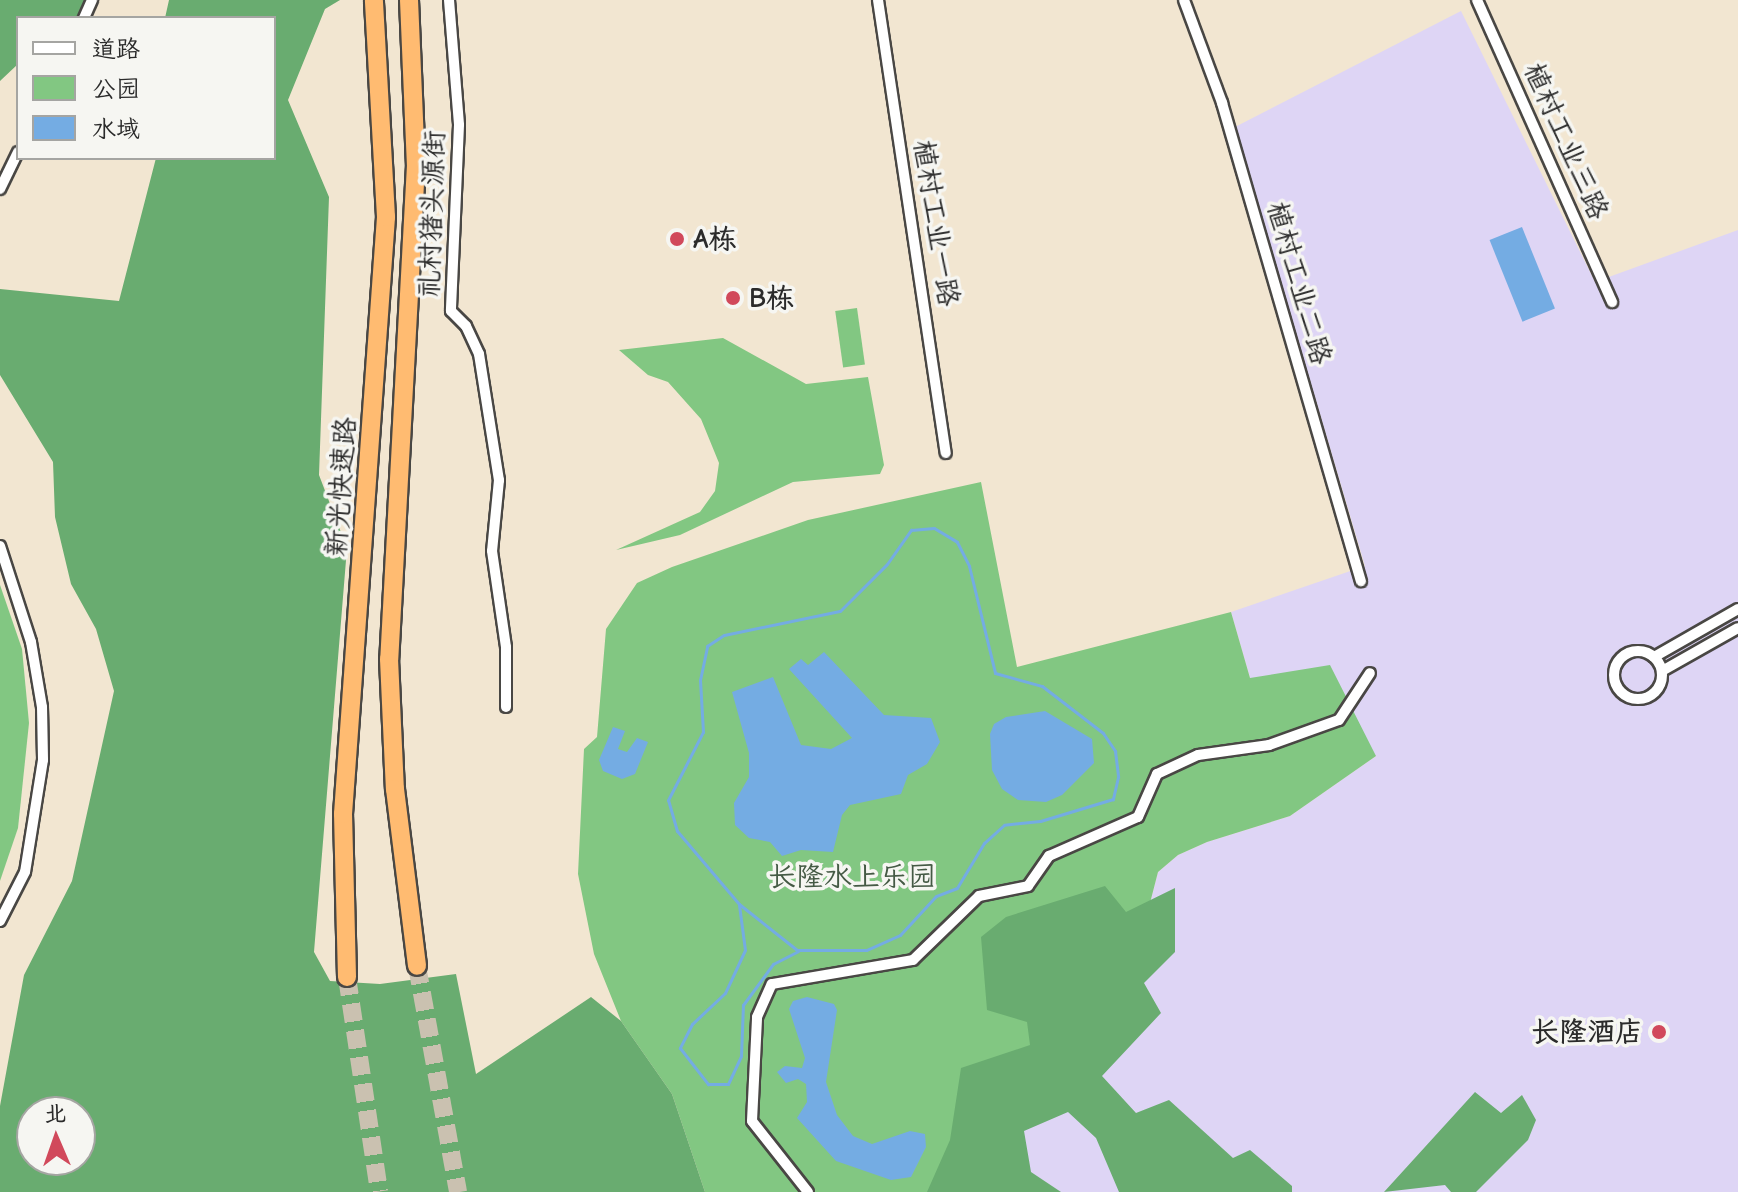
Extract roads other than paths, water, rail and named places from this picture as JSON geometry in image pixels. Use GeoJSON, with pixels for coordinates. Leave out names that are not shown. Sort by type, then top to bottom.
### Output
{"type":"FeatureCollection","features":[{"type":"Feature","properties":{"kind":"highway"},"geometry":{"type":"LineString","coordinates":[[364,0],[383,130]]}},
{"type":"Feature","properties":{"kind":"highway","name":"新光快速路"},"geometry":{"type":"LineString","coordinates":[[347,977],[343,814],[386,217],[374,0]]}},
{"type":"Feature","properties":{"kind":"highway","name":"新光快速路"},"geometry":{"type":"LineString","coordinates":[[409,0],[416,165],[389,659],[395,789],[417,966]]}},
{"type":"Feature","properties":{"kind":"street","name":"礼村猪头源街"},"geometry":{"type":"LineString","coordinates":[[449,0],[459,125],[451,311],[466,326],[479,354],[499,480],[492,551],[506,647],[506,707]]}},
{"type":"Feature","properties":{"kind":"street","name":"植村工业一路"},"geometry":{"type":"LineString","coordinates":[[878,0],[946,453]]}},
{"type":"Feature","properties":{"kind":"street","name":"植村工业二路"},"geometry":{"type":"LineString","coordinates":[[1184,0],[1222,103],[1361,581]]}},
{"type":"Feature","properties":{"kind":"street","name":"植村工业三路"},"geometry":{"type":"LineString","coordinates":[[1477,0],[1612,302]]}},
{"type":"Feature","properties":{"kind":"street"},"geometry":{"type":"LineString","coordinates":[[0,189],[16,156]]}},
{"type":"Feature","properties":{"kind":"street"},"geometry":{"type":"LineString","coordinates":[[0,546],[31,642],[42,707],[43,760],[25,872],[0,921]]}},
{"type":"Feature","properties":{"kind":"street"},"geometry":{"type":"LineString","coordinates":[[1654,657],[1738,609]]}},
{"type":"Feature","properties":{"kind":"street"},"geometry":{"type":"LineString","coordinates":[[1662,671],[1738,628]]}},
{"type":"Feature","properties":{"kind":"street"},"geometry":{"type":"LineString","coordinates":[[1640,651],[1654,657],[1662,671],[1660,687],[1648,697],[1631,699],[1618,690],[1613,674],[1619,660],[1640,651]]}},
{"type":"Feature","properties":{"kind":"street"},"geometry":{"type":"LineString","coordinates":[[808,1192],[752,1121],[757,1017],[772,984],[913,960],[979,896],[1028,886],[1049,856],[1138,817],[1157,774],[1198,755],[1269,745],[1339,720],[1370,673]]}},
{"type":"Feature","properties":{"kind":"water"},"geometry":{"type":"Polygon","coordinates":[[[1522,227],[1555,309],[1523,322],[1490,240],[1522,227]]]}},
{"type":"Feature","properties":{"kind":"water"},"geometry":{"type":"Polygon","coordinates":[[[824,652],[884,715],[931,718],[940,742],[927,764],[908,775],[901,794],[850,805],[842,815],[833,852],[801,850],[782,856],[770,842],[749,838],[735,825],[734,803],[749,777],[749,753],[732,692],[773,677],[801,745],[831,749],[852,738],[789,669],[801,659],[808,665],[824,652]]]}},
{"type":"Feature","properties":{"kind":"water"},"geometry":{"type":"Polygon","coordinates":[[[1045,711],[1092,739],[1094,763],[1062,795],[1046,802],[1018,800],[1002,789],[992,770],[990,734],[994,724],[1006,717],[1045,711]]]}},
{"type":"Feature","properties":{"kind":"water"},"geometry":{"type":"Polygon","coordinates":[[[613,727],[625,731],[618,749],[627,752],[637,738],[648,742],[635,774],[622,779],[603,771],[599,760],[613,727]]]}},
{"type":"Feature","properties":{"kind":"water"},"geometry":{"type":"Polygon","coordinates":[[[807,997],[834,1004],[837,1010],[826,1082],[837,1115],[853,1136],[872,1144],[910,1131],[925,1134],[926,1147],[911,1177],[891,1180],[836,1161],[797,1118],[807,1102],[806,1084],[798,1079],[786,1083],[777,1072],[785,1066],[802,1068],[805,1058],[789,1009],[793,1001],[807,997]]]}},
{"type":"Feature","properties":{"kind":"waterway"},"geometry":{"type":"LineString","coordinates":[[934,528],[957,542],[969,566],[995,673],[1042,686],[1103,733],[1115,751],[1118,777],[1113,799],[1040,821],[1004,825],[984,843],[957,888],[936,896],[900,935],[866,950],[797,950],[739,904],[677,831],[668,800],[703,732],[700,680],[707,646],[724,635],[840,611],[887,564],[911,530],[934,528]]}},
{"type":"Feature","properties":{"kind":"waterway"},"geometry":{"type":"LineString","coordinates":[[739,905],[745,950],[725,993],[692,1024],[680,1048],[708,1084],[728,1084],[741,1056],[743,1005],[773,964],[798,951]]}},
{"type":"Feature","properties":{"kind":"tunnel"},"geometry":{"type":"LineString","coordinates":[[417,966],[458,1192]]}},
{"type":"Feature","properties":{"kind":"tunnel"},"geometry":{"type":"LineString","coordinates":[[347,977],[379,1192]]}},
{"type":"Feature","properties":{"kind":"place","name":"A栋"},"geometry":{"type":"Point","coordinates":[677,239]}},
{"type":"Feature","properties":{"kind":"place","name":"B栋"},"geometry":{"type":"Point","coordinates":[733,298]}},
{"type":"Feature","properties":{"kind":"place","name":"长隆酒店"},"geometry":{"type":"Point","coordinates":[1659,1032]}},
{"type":"Feature","properties":{"kind":"park label","name":"长隆水上乐园"},"geometry":{"type":"Point","coordinates":[852,877]}}]}
